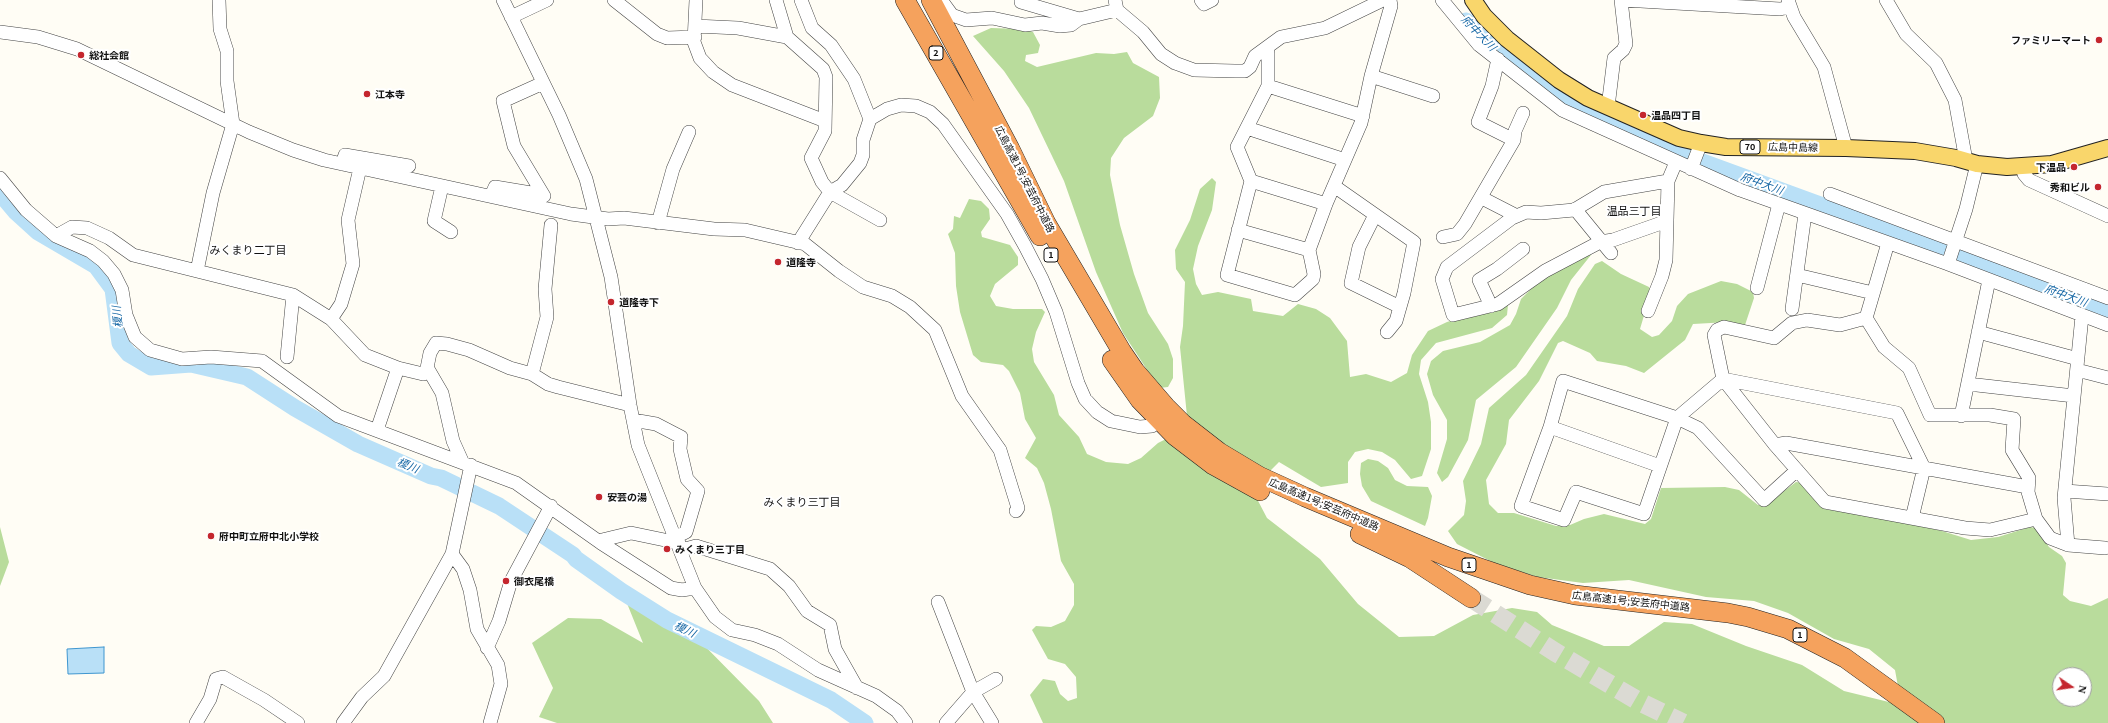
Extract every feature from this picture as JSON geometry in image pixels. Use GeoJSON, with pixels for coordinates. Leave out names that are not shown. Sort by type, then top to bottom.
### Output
{"type":"FeatureCollection","features":[{"type":"Feature","properties":{"kind":"highway"},"geometry":{"type":"LineString","coordinates":[[899,0],[966,106]]}},
{"type":"Feature","properties":{"kind":"highway","name":"2"},"geometry":{"type":"LineString","coordinates":[[905,0],[966,106]]}},
{"type":"Feature","properties":{"kind":"highway","name":"広島高速1号;安芸府中道路"},"geometry":{"type":"LineString","coordinates":[[931,0],[1010,149],[1046,223],[1122,352],[1157,419],[1193,451],[1234,477],[1530,586],[1575,595],[1704,609],[1748,617],[1788,629],[1826,647],[1884,685],[1935,723]]}},
{"type":"Feature","properties":{"kind":"highway","name":"広島高速1号;安芸府中道路"},"geometry":{"type":"LineString","coordinates":[[966,106],[1087,319],[1115,365],[1144,394]]}},
{"type":"Feature","properties":{"kind":"highway","name":"広島高速1号;安芸府中道路"},"geometry":{"type":"LineString","coordinates":[[1279,493],[1390,547],[1430,570],[1471,598]]}},
{"type":"Feature","properties":{"kind":"main road","name":"広島中島線"},"geometry":{"type":"LineString","coordinates":[[1473,0],[1484,16],[1532,59],[1588,98],[1679,138],[1726,147],[1846,148],[1915,151],[1970,162],[2022,167],[2071,160],[2108,148]]}},
{"type":"Feature","properties":{"kind":"street"},"geometry":{"type":"LineString","coordinates":[[197,271],[213,193],[233,124],[227,81],[227,51],[220,29],[219,0]]}},
{"type":"Feature","properties":{"kind":"street"},"geometry":{"type":"LineString","coordinates":[[503,0],[559,115],[586,179],[611,277],[632,420],[638,445],[679,543],[695,588],[715,617],[732,630],[755,635],[778,644],[818,670],[876,696],[896,710],[906,723]]}},
{"type":"Feature","properties":{"kind":"street"},"geometry":{"type":"LineString","coordinates":[[511,17],[547,0]]}},
{"type":"Feature","properties":{"kind":"street"},"geometry":{"type":"LineString","coordinates":[[614,0],[657,34],[667,38],[695,31],[738,28],[787,37],[824,69],[826,77],[825,131],[811,158],[822,182],[830,192],[880,220]]}},
{"type":"Feature","properties":{"kind":"street"},"geometry":{"type":"LineString","coordinates":[[696,0],[694,42],[700,58],[713,72],[732,85],[825,121]]}},
{"type":"Feature","properties":{"kind":"street"},"geometry":{"type":"LineString","coordinates":[[776,0],[787,37]]}},
{"type":"Feature","properties":{"kind":"street"},"geometry":{"type":"LineString","coordinates":[[801,0],[812,28],[831,45],[854,79],[870,119]]}},
{"type":"Feature","properties":{"kind":"street"},"geometry":{"type":"LineString","coordinates":[[941,0],[952,15],[966,20],[992,18],[1025,25],[1071,25],[1079,19],[1116,5],[1161,54],[1175,63],[1194,70],[1245,71],[1250,67],[1254,56],[1281,37],[1324,28],[1366,4],[1382,0]]}},
{"type":"Feature","properties":{"kind":"street"},"geometry":{"type":"LineString","coordinates":[[1022,0],[1021,2],[1079,19]]}},
{"type":"Feature","properties":{"kind":"street"},"geometry":{"type":"LineString","coordinates":[[1201,0],[1204,4],[1212,0]]}},
{"type":"Feature","properties":{"kind":"street"},"geometry":{"type":"LineString","coordinates":[[1265,49],[1268,53],[1268,86],[1237,147],[1251,181],[1227,276],[1290,295],[1295,295],[1313,279],[1314,274],[1309,250],[1326,204],[1363,116],[1371,76],[1391,6],[1390,0]]}},
{"type":"Feature","properties":{"kind":"street"},"geometry":{"type":"LineString","coordinates":[[1442,0],[1479,44],[1562,110],[1676,162],[1779,204],[1948,264],[2108,325]]}},
{"type":"Feature","properties":{"kind":"street"},"geometry":{"type":"LineString","coordinates":[[1608,107],[1614,58],[1623,50],[1626,44],[1622,0],[1780,9],[1789,3],[1794,17],[1824,67],[1846,148]]}},
{"type":"Feature","properties":{"kind":"street"},"geometry":{"type":"LineString","coordinates":[[1886,0],[1906,34],[1936,63],[1955,100],[1965,154],[1970,162],[1966,209],[1948,264]]}},
{"type":"Feature","properties":{"kind":"street"},"geometry":{"type":"LineString","coordinates":[[0,32],[38,37],[83,51],[233,124],[294,150],[342,164],[564,213],[608,219],[624,218],[658,224],[745,230],[805,244],[839,271],[863,287],[892,296],[910,308],[935,330],[962,396],[1000,450],[1018,508],[1016,512]]}},
{"type":"Feature","properties":{"kind":"street"},"geometry":{"type":"LineString","coordinates":[[1498,59],[1492,86],[1478,122],[1514,140]]}},
{"type":"Feature","properties":{"kind":"street"},"geometry":{"type":"LineString","coordinates":[[1371,76],[1433,96]]}},
{"type":"Feature","properties":{"kind":"street"},"geometry":{"type":"LineString","coordinates":[[491,196],[495,187],[544,196],[514,146],[503,101],[543,83]]}},
{"type":"Feature","properties":{"kind":"street"},"geometry":{"type":"LineString","coordinates":[[1268,86],[1363,116]]}},
{"type":"Feature","properties":{"kind":"street"},"geometry":{"type":"LineString","coordinates":[[798,243],[830,192],[842,185],[860,163],[863,155],[863,140],[870,119],[887,108],[901,105],[916,106],[930,112],[942,124],[1007,214],[1025,246],[1042,279],[1056,312],[1078,383],[1085,399],[1097,412],[1112,421],[1140,427],[1152,426]]}},
{"type":"Feature","properties":{"kind":"street"},"geometry":{"type":"LineString","coordinates":[[1443,237],[1457,234],[1482,198],[1514,140],[1514,131],[1523,113]]}},
{"type":"Feature","properties":{"kind":"street"},"geometry":{"type":"LineString","coordinates":[[1246,128],[1345,160]]}},
{"type":"Feature","properties":{"kind":"street"},"geometry":{"type":"LineString","coordinates":[[658,224],[673,170],[690,132]]}},
{"type":"Feature","properties":{"kind":"street"},"geometry":{"type":"LineString","coordinates":[[1691,168],[1701,143]]}},
{"type":"Feature","properties":{"kind":"street"},"geometry":{"type":"LineString","coordinates":[[342,164],[345,155],[349,155],[409,166]]}},
{"type":"Feature","properties":{"kind":"street"},"geometry":{"type":"LineString","coordinates":[[1648,311],[1662,276],[1666,260],[1668,181],[1676,162]]}},
{"type":"Feature","properties":{"kind":"street"},"geometry":{"type":"LineString","coordinates":[[2022,167],[2024,174],[2029,180],[2108,216]]}},
{"type":"Feature","properties":{"kind":"street"},"geometry":{"type":"LineString","coordinates":[[332,319],[341,304],[353,264],[348,220],[360,168]]}},
{"type":"Feature","properties":{"kind":"street"},"geometry":{"type":"LineString","coordinates":[[0,178],[26,210],[56,236],[90,251],[103,261],[114,274],[122,290],[126,315],[135,337],[150,350],[182,359],[211,357],[262,362],[338,416],[516,483],[551,506],[601,543],[670,588],[682,590],[695,588]]}},
{"type":"Feature","properties":{"kind":"street"},"geometry":{"type":"LineString","coordinates":[[1251,181],[1326,204]]}},
{"type":"Feature","properties":{"kind":"street"},"geometry":{"type":"LineString","coordinates":[[1667,220],[1613,240],[1600,242],[1545,271],[1516,293],[1498,304],[1452,315],[1442,279],[1447,267],[1517,216],[1526,212],[1542,213],[1575,209],[1604,192],[1668,181]]}},
{"type":"Feature","properties":{"kind":"street"},"geometry":{"type":"LineString","coordinates":[[442,186],[434,220],[451,232]]}},
{"type":"Feature","properties":{"kind":"street"},"geometry":{"type":"LineString","coordinates":[[1334,186],[1414,242],[1396,321],[1387,332]]}},
{"type":"Feature","properties":{"kind":"street"},"geometry":{"type":"LineString","coordinates":[[1830,194],[2108,298]]}},
{"type":"Feature","properties":{"kind":"street"},"geometry":{"type":"LineString","coordinates":[[1482,198],[1517,216]]}},
{"type":"Feature","properties":{"kind":"street"},"geometry":{"type":"LineString","coordinates":[[1757,288],[1779,204]]}},
{"type":"Feature","properties":{"kind":"street"},"geometry":{"type":"LineString","coordinates":[[1575,209],[1600,242],[1611,253]]}},
{"type":"Feature","properties":{"kind":"street"},"geometry":{"type":"LineString","coordinates":[[1792,309],[1805,214]]}},
{"type":"Feature","properties":{"kind":"street"},"geometry":{"type":"LineString","coordinates":[[1375,215],[1359,247],[1351,283],[1400,307]]}},
{"type":"Feature","properties":{"kind":"street"},"geometry":{"type":"LineString","coordinates":[[532,374],[547,317],[545,289],[551,225]]}},
{"type":"Feature","properties":{"kind":"street"},"geometry":{"type":"LineString","coordinates":[[56,236],[72,228],[87,228],[109,238],[133,255],[293,295],[332,319],[365,354],[398,368],[422,374],[426,373],[430,353],[436,344],[441,344],[469,350],[493,362],[532,374],[548,384],[558,388],[630,405]]}},
{"type":"Feature","properties":{"kind":"street"},"geometry":{"type":"LineString","coordinates":[[1238,230],[1309,250]]}},
{"type":"Feature","properties":{"kind":"street"},"geometry":{"type":"LineString","coordinates":[[1888,243],[1866,318],[1884,347],[1909,368],[1930,415],[1990,415],[2014,419],[2012,450],[2029,478],[2028,487],[2036,519],[2050,538],[2068,545],[2105,548]]}},
{"type":"Feature","properties":{"kind":"street"},"geometry":{"type":"LineString","coordinates":[[1491,306],[1479,280],[1497,269],[1523,249]]}},
{"type":"Feature","properties":{"kind":"street"},"geometry":{"type":"LineString","coordinates":[[1797,275],[1873,293]]}},
{"type":"Feature","properties":{"kind":"street"},"geometry":{"type":"LineString","coordinates":[[1961,416],[1989,280]]}},
{"type":"Feature","properties":{"kind":"street"},"geometry":{"type":"LineString","coordinates":[[287,357],[293,295]]}},
{"type":"Feature","properties":{"kind":"street"},"geometry":{"type":"LineString","coordinates":[[2068,545],[2065,491],[2082,316]]}},
{"type":"Feature","properties":{"kind":"street"},"geometry":{"type":"LineString","coordinates":[[1866,318],[1840,325],[1807,320],[1792,323],[1774,338],[1724,327],[1717,330],[1714,336],[1723,379],[1775,445],[1825,502],[1912,518],[1990,530],[2036,519]]}},
{"type":"Feature","properties":{"kind":"street"},"geometry":{"type":"LineString","coordinates":[[1978,332],[2078,364],[2108,378]]}},
{"type":"Feature","properties":{"kind":"street"},"geometry":{"type":"LineString","coordinates":[[377,430],[398,368]]}},
{"type":"Feature","properties":{"kind":"street"},"geometry":{"type":"LineString","coordinates":[[343,723],[362,697],[384,676],[452,554],[466,463],[453,441],[442,393],[428,369]]}},
{"type":"Feature","properties":{"kind":"street"},"geometry":{"type":"LineString","coordinates":[[1723,379],[1677,418],[1644,514],[1576,492],[1564,520],[1521,506],[1550,427],[1563,381],[1677,418],[1698,428],[1764,500],[1797,470]]}},
{"type":"Feature","properties":{"kind":"street"},"geometry":{"type":"LineString","coordinates":[[1723,379],[1897,413],[1924,468],[1912,518]]}},
{"type":"Feature","properties":{"kind":"street"},"geometry":{"type":"LineString","coordinates":[[1968,384],[2074,396]]}},
{"type":"Feature","properties":{"kind":"street"},"geometry":{"type":"LineString","coordinates":[[632,420],[656,424],[681,437],[680,449],[687,479],[698,490],[686,532],[679,543]]}},
{"type":"Feature","properties":{"kind":"street"},"geometry":{"type":"LineString","coordinates":[[1550,427],[1660,466]]}},
{"type":"Feature","properties":{"kind":"street"},"geometry":{"type":"LineString","coordinates":[[1775,445],[1786,443],[2028,487]]}},
{"type":"Feature","properties":{"kind":"street"},"geometry":{"type":"LineString","coordinates":[[2065,491],[2108,494]]}},
{"type":"Feature","properties":{"kind":"street"},"geometry":{"type":"LineString","coordinates":[[487,648],[499,621],[511,581],[551,506]]}},
{"type":"Feature","properties":{"kind":"street"},"geometry":{"type":"LineString","coordinates":[[601,543],[602,540],[631,533],[696,546],[770,570],[789,586],[806,611],[830,625],[835,649],[857,688]]}},
{"type":"Feature","properties":{"kind":"street"},"geometry":{"type":"LineString","coordinates":[[452,554],[462,569],[470,590],[476,629],[498,665],[501,684],[490,723]]}},
{"type":"Feature","properties":{"kind":"street"},"geometry":{"type":"LineString","coordinates":[[938,602],[973,692],[992,723]]}},
{"type":"Feature","properties":{"kind":"street"},"geometry":{"type":"LineString","coordinates":[[198,722],[210,699],[216,679],[222,677],[264,700],[298,723]]}},
{"type":"Feature","properties":{"kind":"street"},"geometry":{"type":"LineString","coordinates":[[946,723],[973,692],[996,679]]}},
{"type":"Feature","properties":{"kind":"green space"},"geometry":{"type":"Polygon","coordinates":[[[991,28],[1021,29],[1033,32],[1040,45],[1038,53],[1026,55],[1025,61],[1037,67],[1096,53],[1114,54],[1127,52],[1133,63],[1159,77],[1160,98],[1153,116],[1124,138],[1111,158],[1110,175],[1120,225],[1134,274],[1148,313],[1168,344],[1173,359],[1173,378],[1168,387],[1159,388],[1123,333],[1096,272],[1064,181],[1029,108],[1004,71],[973,36],[991,28]]]}},
{"type":"Feature","properties":{"kind":"green space"},"geometry":{"type":"Polygon","coordinates":[[[1212,178],[1216,182],[1212,210],[1198,246],[1193,269],[1196,284],[1202,295],[1218,292],[1251,299],[1253,311],[1283,316],[1298,304],[1316,309],[1330,318],[1347,341],[1350,377],[1366,374],[1391,382],[1407,373],[1412,355],[1428,331],[1447,322],[1504,304],[1508,305],[1507,315],[1492,328],[1436,343],[1421,360],[1419,374],[1428,402],[1431,422],[1431,449],[1422,476],[1411,479],[1395,460],[1382,452],[1368,449],[1355,452],[1348,462],[1348,483],[1321,487],[1279,462],[1269,472],[1218,442],[1187,416],[1180,347],[1183,326],[1185,282],[1176,269],[1175,250],[1190,220],[1200,189],[1212,178]]]}},
{"type":"Feature","properties":{"kind":"green space"},"geometry":{"type":"Polygon","coordinates":[[[969,199],[981,201],[989,209],[990,219],[981,232],[982,237],[1010,245],[1018,257],[1018,265],[995,284],[990,296],[996,306],[1013,309],[1042,309],[1045,312],[1036,332],[1032,349],[1034,362],[1054,395],[1059,415],[1079,437],[1087,454],[1106,462],[1128,464],[1141,458],[1158,443],[1166,439],[1256,497],[1267,518],[1320,559],[1358,604],[1399,637],[1434,636],[1473,615],[1512,608],[1537,612],[1552,625],[1604,646],[1629,646],[1664,622],[1692,624],[1746,646],[1802,665],[1844,691],[1901,705],[1927,723],[1043,723],[1030,695],[1043,679],[1055,681],[1060,694],[1068,701],[1077,698],[1076,677],[1065,664],[1048,659],[1032,630],[1036,626],[1051,627],[1065,621],[1074,605],[1074,584],[1061,561],[1051,509],[1044,483],[1037,468],[1025,458],[1036,438],[1025,419],[1020,393],[1009,371],[1003,365],[981,362],[973,355],[960,312],[956,286],[955,253],[948,234],[953,229],[954,216],[960,218],[969,199]]]}},
{"type":"Feature","properties":{"kind":"green space"},"geometry":{"type":"Polygon","coordinates":[[[1589,252],[1591,255],[1571,280],[1557,308],[1516,367],[1476,400],[1468,440],[1448,477],[1442,482],[1437,473],[1447,439],[1447,420],[1433,395],[1427,374],[1431,361],[1443,351],[1480,342],[1510,325],[1516,314],[1521,299],[1538,282],[1589,252]]]}},
{"type":"Feature","properties":{"kind":"green space"},"geometry":{"type":"Polygon","coordinates":[[[1602,261],[1621,274],[1649,287],[1651,292],[1640,329],[1652,337],[1659,335],[1672,321],[1677,306],[1688,294],[1721,281],[1737,284],[1753,292],[1754,298],[1745,325],[1729,322],[1693,324],[1685,340],[1644,373],[1626,366],[1597,361],[1590,353],[1563,341],[1558,343],[1539,381],[1509,420],[1506,444],[1486,480],[1489,504],[1498,513],[1514,513],[1556,526],[1570,525],[1584,519],[1604,514],[1645,524],[1651,519],[1661,488],[1725,487],[1739,490],[1758,505],[1767,504],[1796,482],[1802,483],[1824,509],[1890,519],[1942,531],[1971,540],[1998,537],[2030,527],[2036,528],[2049,547],[2062,556],[2066,563],[2063,595],[2070,601],[2091,606],[2108,598],[2108,723],[1943,723],[1899,692],[1895,670],[1869,649],[1834,639],[1788,613],[1754,601],[1706,597],[1629,580],[1583,583],[1538,577],[1496,564],[1457,544],[1448,531],[1464,515],[1466,501],[1463,481],[1481,444],[1489,408],[1526,375],[1567,316],[1578,289],[1595,264],[1602,261]]]}},
{"type":"Feature","properties":{"kind":"green space"},"geometry":{"type":"Polygon","coordinates":[[[1368,459],[1378,461],[1388,468],[1395,480],[1407,486],[1428,487],[1432,496],[1425,526],[1371,501],[1362,486],[1360,474],[1361,463],[1368,459]]]}},
{"type":"Feature","properties":{"kind":"green space"},"geometry":{"type":"Polygon","coordinates":[[[0,527],[9,562],[0,586],[0,527]]]}},
{"type":"Feature","properties":{"kind":"green space"},"geometry":{"type":"Polygon","coordinates":[[[618,581],[688,629],[759,701],[773,723],[557,723],[539,717],[553,688],[532,643],[568,618],[601,619],[643,643],[618,581]]]}},
{"type":"Feature","properties":{"kind":"water"},"geometry":{"type":"Polygon","coordinates":[[[104,647],[104,673],[68,674],[67,649],[104,647]]]}},
{"type":"Feature","properties":{"kind":"waterway","name":"府中大川"},"geometry":{"type":"LineString","coordinates":[[1466,21],[1477,34],[1530,79],[1601,120],[1675,152],[2108,310]]}},
{"type":"Feature","properties":{"kind":"waterway","name":"榎川"},"geometry":{"type":"LineString","coordinates":[[0,193],[16,212],[38,232],[96,266],[113,289],[120,343],[129,354],[151,367],[191,364],[247,377],[295,408],[358,444],[431,476],[441,478],[499,506],[573,555],[576,559],[621,591],[667,620],[831,700],[865,723]]}},
{"type":"Feature","properties":{"kind":"tunnel"},"geometry":{"type":"LineString","coordinates":[[1471,598],[1555,652],[1640,702],[1683,723]]}},
{"type":"Feature","properties":{"kind":"place","name":"ファミリーマート"},"geometry":{"type":"Point","coordinates":[2099,40]}},
{"type":"Feature","properties":{"kind":"place","name":"総社会館"},"geometry":{"type":"Point","coordinates":[81,55]}},
{"type":"Feature","properties":{"kind":"place","name":"江本寺"},"geometry":{"type":"Point","coordinates":[367,94]}},
{"type":"Feature","properties":{"kind":"place","name":"温品四丁目"},"geometry":{"type":"Point","coordinates":[1643,115]}},
{"type":"Feature","properties":{"kind":"place","name":"下温品"},"geometry":{"type":"Point","coordinates":[2074,167]}},
{"type":"Feature","properties":{"kind":"place","name":"秀和ビル"},"geometry":{"type":"Point","coordinates":[2098,187]}},
{"type":"Feature","properties":{"kind":"place","name":"道隆寺"},"geometry":{"type":"Point","coordinates":[778,262]}},
{"type":"Feature","properties":{"kind":"place","name":"道隆寺下"},"geometry":{"type":"Point","coordinates":[611,302]}},
{"type":"Feature","properties":{"kind":"place","name":"安芸の湯"},"geometry":{"type":"Point","coordinates":[599,497]}},
{"type":"Feature","properties":{"kind":"place","name":"府中町立府中北小学校"},"geometry":{"type":"Point","coordinates":[211,536]}},
{"type":"Feature","properties":{"kind":"place","name":"みくまり三丁目"},"geometry":{"type":"Point","coordinates":[667,549]}},
{"type":"Feature","properties":{"kind":"place","name":"御衣尾橋"},"geometry":{"type":"Point","coordinates":[506,581]}},
{"type":"Feature","properties":{"kind":"district","name":"温品三丁目"},"geometry":{"type":"Point","coordinates":[1634,211]}},
{"type":"Feature","properties":{"kind":"district","name":"みくまり二丁目"},"geometry":{"type":"Point","coordinates":[248,250]}},
{"type":"Feature","properties":{"kind":"district","name":"みくまり三丁目"},"geometry":{"type":"Point","coordinates":[802,502]}}]}
